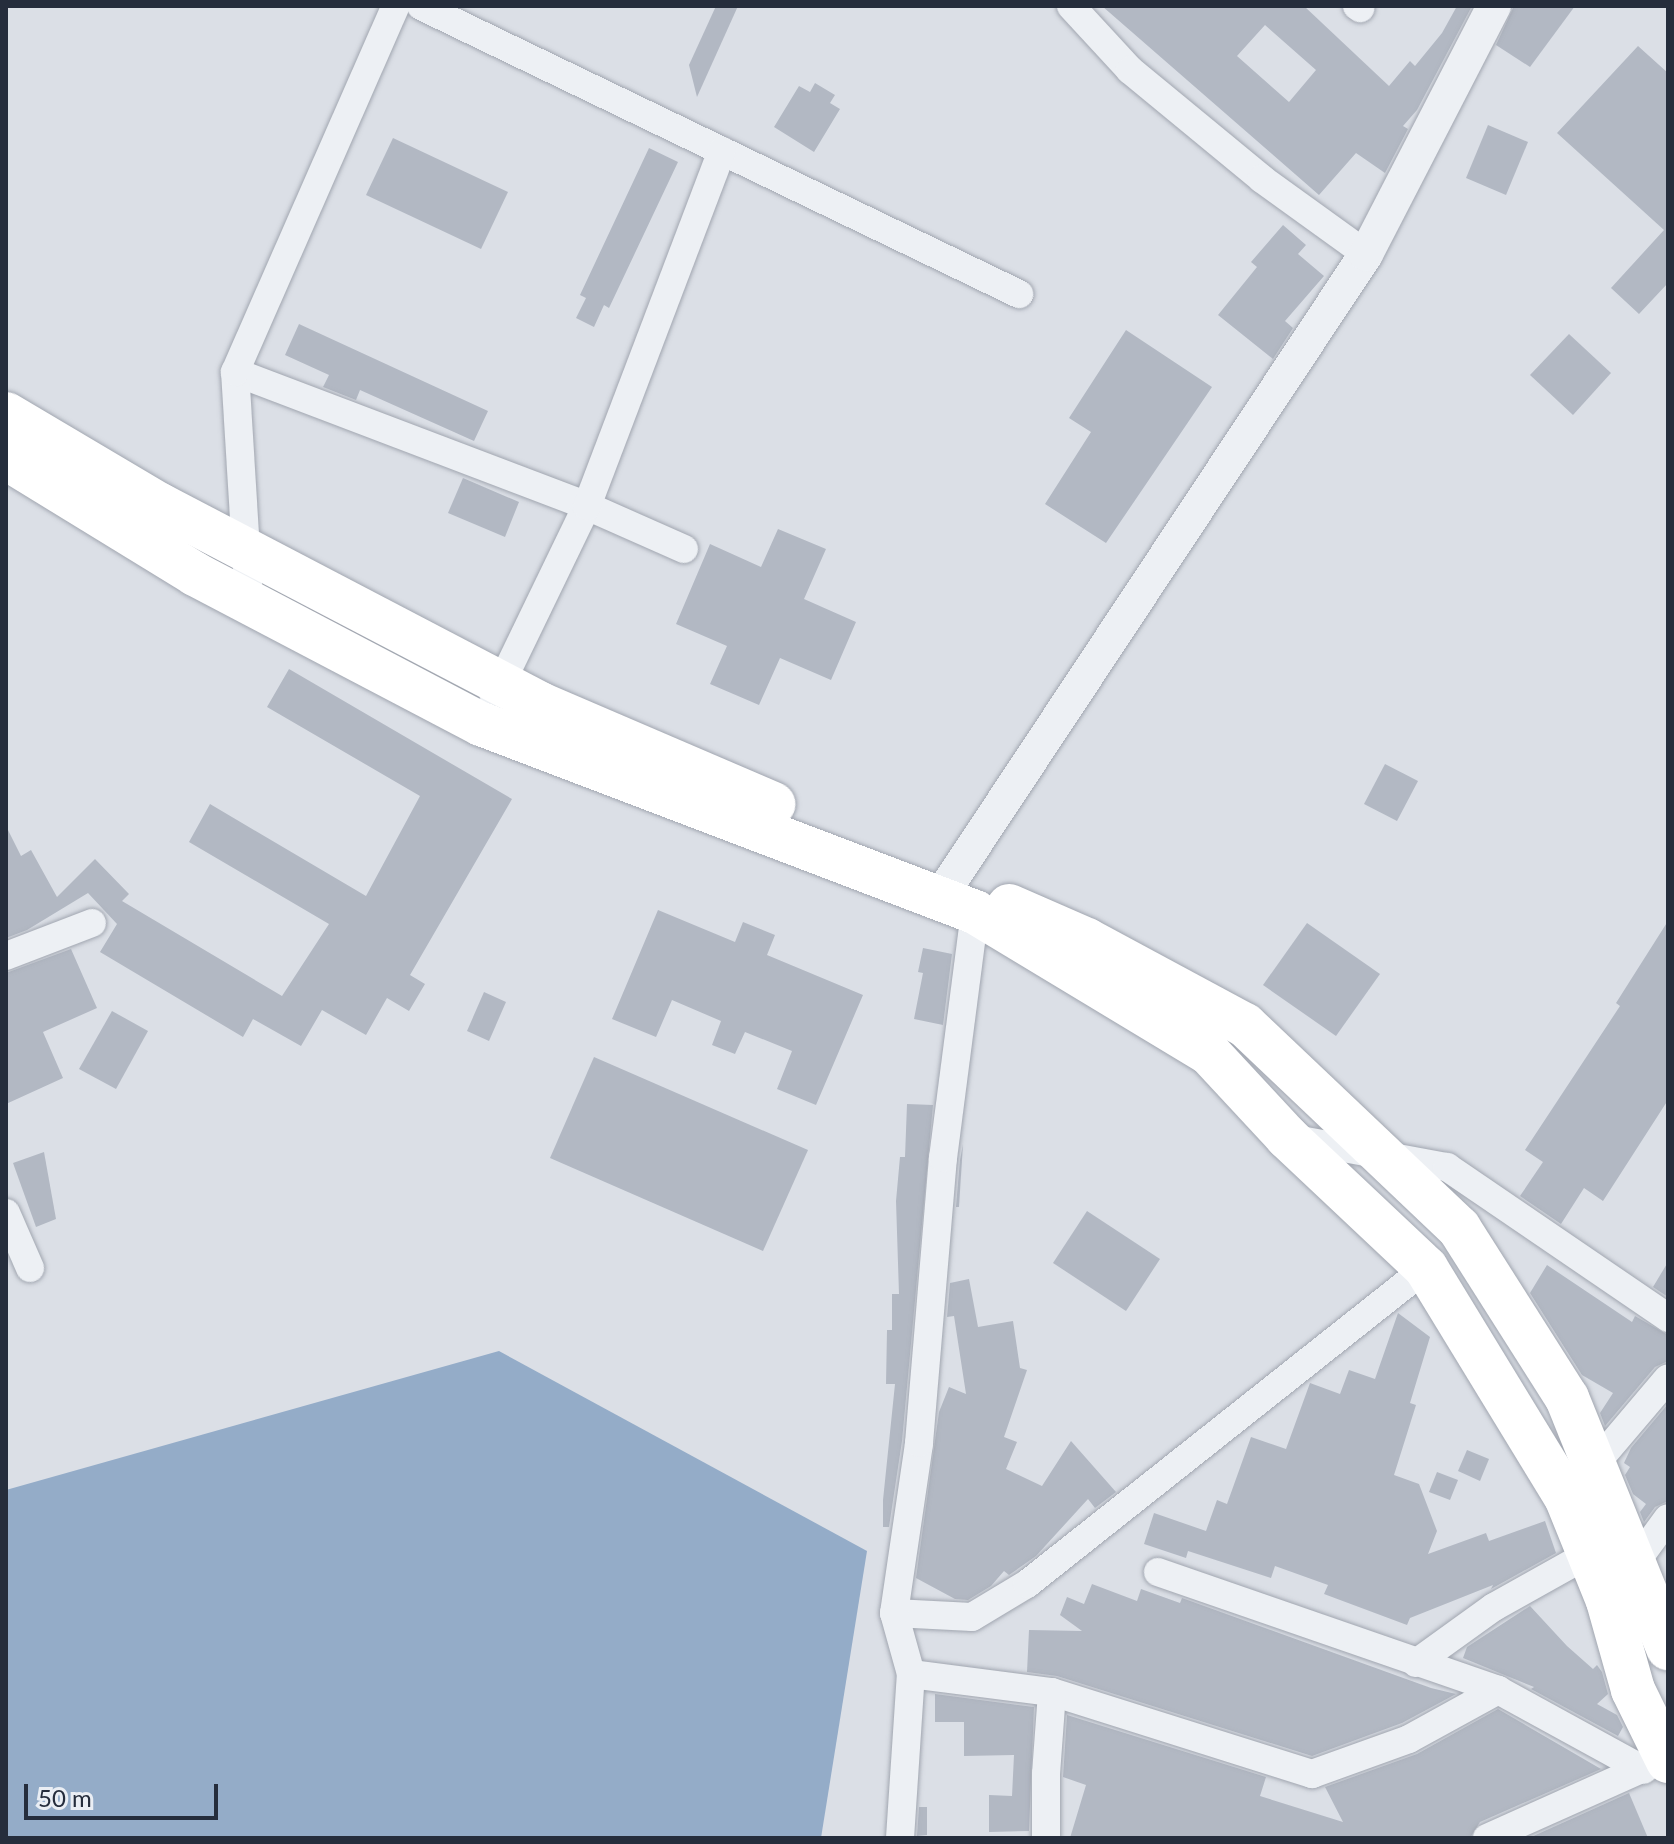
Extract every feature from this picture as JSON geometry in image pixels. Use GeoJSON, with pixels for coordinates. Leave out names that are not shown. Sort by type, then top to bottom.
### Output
{"type":"FeatureCollection","features":[{"type":"Feature","properties":{"kind":"main road"},"geometry":{"type":"LineString","coordinates":[[6,414],[160,505],[540,704],[956,897],[1209,1053],[1287,1137],[1426,1268],[1566,1497],[1608,1601],[1633,1690],[1659,1762]]}},
{"type":"Feature","properties":{"kind":"main road"},"geometry":{"type":"LineString","coordinates":[[6,458],[195,574],[481,724],[956,897],[1087,940],[1245,1025],[1459,1228],[1567,1398],[1668,1647]]}},
{"type":"Feature","properties":{"kind":"street"},"geometry":{"type":"LineString","coordinates":[[249,600],[235,372],[396,6]]}},
{"type":"Feature","properties":{"kind":"street"},"geometry":{"type":"LineString","coordinates":[[421,6],[1019,294]]}},
{"type":"Feature","properties":{"kind":"street"},"geometry":{"type":"LineString","coordinates":[[1071,6],[1130,70],[1262,179],[1366,254]]}},
{"type":"Feature","properties":{"kind":"street"},"geometry":{"type":"LineString","coordinates":[[900,1838],[911,1674],[894,1613],[919,1443],[943,1158],[956,897],[1366,254],[1494,6]]}},
{"type":"Feature","properties":{"kind":"street"},"geometry":{"type":"LineString","coordinates":[[481,724],[587,506],[722,151]]}},
{"type":"Feature","properties":{"kind":"street"},"geometry":{"type":"LineString","coordinates":[[235,372],[587,506],[684,549]]}},
{"type":"Feature","properties":{"kind":"street"},"geometry":{"type":"LineString","coordinates":[[6,956],[92,923]]}},
{"type":"Feature","properties":{"kind":"street"},"geometry":{"type":"LineString","coordinates":[[1287,1137],[1447,1167],[1668,1318]]}},
{"type":"Feature","properties":{"kind":"street"},"geometry":{"type":"LineString","coordinates":[[6,1213],[30,1268]]}},
{"type":"Feature","properties":{"kind":"street"},"geometry":{"type":"LineString","coordinates":[[894,1613],[972,1617],[1027,1584],[1426,1268]]}},
{"type":"Feature","properties":{"kind":"street"},"geometry":{"type":"LineString","coordinates":[[1566,1497],[1668,1378]]}},
{"type":"Feature","properties":{"kind":"street"},"geometry":{"type":"LineString","coordinates":[[1608,1601],[1668,1518]]}},
{"type":"Feature","properties":{"kind":"street"},"geometry":{"type":"LineString","coordinates":[[1416,1663],[1494,1607],[1589,1554]]}},
{"type":"Feature","properties":{"kind":"street"},"geometry":{"type":"LineString","coordinates":[[1158,1572],[1498,1690],[1659,1762]]}},
{"type":"Feature","properties":{"kind":"street"},"geometry":{"type":"LineString","coordinates":[[1633,1690],[1668,1647]]}},
{"type":"Feature","properties":{"kind":"street"},"geometry":{"type":"LineString","coordinates":[[911,1674],[1052,1692],[1312,1774],[1409,1739],[1498,1690]]}},
{"type":"Feature","properties":{"kind":"street"},"geometry":{"type":"LineString","coordinates":[[1046,1838],[1046,1774],[1052,1692]]}},
{"type":"Feature","properties":{"kind":"street"},"geometry":{"type":"LineString","coordinates":[[1487,1838],[1659,1762]]}},
{"type":"Feature","properties":{"kind":"water"},"geometry":{"type":"Polygon","coordinates":[[[499,1351],[867,1551],[821,1838],[6,1838],[6,1490],[499,1351]]]}},
{"type":"Feature","properties":{"kind":"building"},"geometry":{"type":"Polygon","coordinates":[[[716,6],[738,6],[697,97],[689,65],[716,6]]]}},
{"type":"Feature","properties":{"kind":"building"},"geometry":{"type":"Polygon","coordinates":[[[1102,6],[1304,6],[1389,86],[1410,61],[1415,66],[1442,33],[1457,6],[1472,6],[1417,110],[1403,126],[1408,129],[1385,173],[1356,153],[1319,195],[1102,6]],[[1265,25],[1237,56],[1289,102],[1316,70],[1265,25]]]}},
{"type":"Feature","properties":{"kind":"building"},"geometry":{"type":"Polygon","coordinates":[[[1514,6],[1575,6],[1530,67],[1496,45],[1514,6]]]}},
{"type":"Feature","properties":{"kind":"building"},"geometry":{"type":"Polygon","coordinates":[[[1638,46],[1668,73],[1668,283],[1639,314],[1611,288],[1664,230],[1557,133],[1638,46]]]}},
{"type":"Feature","properties":{"kind":"building"},"geometry":{"type":"Polygon","coordinates":[[[815,83],[835,95],[830,103],[840,109],[814,152],[774,127],[799,86],[810,92],[815,83]]]}},
{"type":"Feature","properties":{"kind":"building"},"geometry":{"type":"Polygon","coordinates":[[[1488,125],[1528,142],[1506,195],[1466,178],[1488,125]]]}},
{"type":"Feature","properties":{"kind":"building"},"geometry":{"type":"Polygon","coordinates":[[[393,138],[508,192],[481,249],[366,195],[393,138]]]}},
{"type":"Feature","properties":{"kind":"building"},"geometry":{"type":"Polygon","coordinates":[[[649,148],[678,162],[609,308],[604,305],[594,327],[576,318],[586,298],[580,295],[649,148]]]}},
{"type":"Feature","properties":{"kind":"building"},"geometry":{"type":"Polygon","coordinates":[[[1283,225],[1306,245],[1298,254],[1324,276],[1285,321],[1293,328],[1273,359],[1218,315],[1257,267],[1251,262],[1283,225]]]}},
{"type":"Feature","properties":{"kind":"building"},"geometry":{"type":"Polygon","coordinates":[[[299,324],[488,411],[474,441],[360,390],[356,400],[323,387],[329,375],[285,355],[299,324]]]}},
{"type":"Feature","properties":{"kind":"building"},"geometry":{"type":"Polygon","coordinates":[[[1126,330],[1212,387],[1106,543],[1045,504],[1091,432],[1069,418],[1126,330]]]}},
{"type":"Feature","properties":{"kind":"building"},"geometry":{"type":"Polygon","coordinates":[[[1569,334],[1611,373],[1573,415],[1530,375],[1569,334]]]}},
{"type":"Feature","properties":{"kind":"building"},"geometry":{"type":"Polygon","coordinates":[[[463,478],[519,502],[505,537],[448,513],[463,478]]]}},
{"type":"Feature","properties":{"kind":"building"},"geometry":{"type":"Polygon","coordinates":[[[778,529],[826,549],[804,599],[856,622],[831,680],[780,658],[759,705],[710,684],[727,646],[676,624],[710,544],[761,567],[778,529]]]}},
{"type":"Feature","properties":{"kind":"building"},"geometry":{"type":"Polygon","coordinates":[[[289,669],[512,799],[410,975],[425,984],[409,1011],[387,998],[366,1035],[322,1010],[301,1046],[253,1019],[243,1037],[100,952],[117,924],[88,893],[27,930],[6,938],[6,826],[21,856],[31,850],[57,897],[95,859],[129,894],[122,901],[282,996],[329,924],[189,842],[210,804],[366,896],[420,796],[267,707],[289,669]]]}},
{"type":"Feature","properties":{"kind":"building"},"geometry":{"type":"Polygon","coordinates":[[[1385,764],[1418,781],[1397,821],[1364,804],[1385,764]]]}},
{"type":"Feature","properties":{"kind":"building"},"geometry":{"type":"Polygon","coordinates":[[[658,910],[735,942],[743,922],[775,935],[767,955],[863,995],[816,1105],[777,1089],[792,1051],[745,1032],[735,1054],[712,1045],[721,1021],[672,1000],[656,1037],[612,1019],[658,910]]]}},
{"type":"Feature","properties":{"kind":"building"},"geometry":{"type":"Polygon","coordinates":[[[1668,921],[1668,1100],[1603,1201],[1584,1188],[1561,1224],[1520,1196],[1543,1162],[1525,1150],[1620,1006],[1616,1003],[1668,921]]]}},
{"type":"Feature","properties":{"kind":"building"},"geometry":{"type":"Polygon","coordinates":[[[1307,923],[1380,974],[1336,1036],[1263,985],[1307,923]]]}},
{"type":"Feature","properties":{"kind":"building"},"geometry":{"type":"Polygon","coordinates":[[[923,948],[952,954],[943,1025],[914,1019],[923,973],[918,972],[923,948]]]}},
{"type":"Feature","properties":{"kind":"building"},"geometry":{"type":"Polygon","coordinates":[[[71,949],[97,1008],[43,1032],[63,1078],[6,1104],[6,973],[71,949]]]}},
{"type":"Feature","properties":{"kind":"building"},"geometry":{"type":"Polygon","coordinates":[[[484,992],[506,1002],[489,1041],[467,1031],[484,992]]]}},
{"type":"Feature","properties":{"kind":"building"},"geometry":{"type":"Polygon","coordinates":[[[112,1011],[148,1031],[116,1089],[79,1069],[112,1011]]]}},
{"type":"Feature","properties":{"kind":"building"},"geometry":{"type":"Polygon","coordinates":[[[594,1057],[808,1150],[763,1251],[550,1158],[594,1057]]]}},
{"type":"Feature","properties":{"kind":"building"},"geometry":{"type":"Polygon","coordinates":[[[907,1104],[933,1105],[902,1441],[889,1527],[883,1527],[895,1384],[886,1384],[887,1330],[892,1330],[892,1294],[899,1294],[896,1201],[900,1157],[905,1157],[907,1104]]]}},
{"type":"Feature","properties":{"kind":"building"},"geometry":{"type":"Polygon","coordinates":[[[963,1144],[959,1207],[956,1207],[960,1160],[963,1144]]]}},
{"type":"Feature","properties":{"kind":"building"},"geometry":{"type":"Polygon","coordinates":[[[44,1152],[56,1219],[36,1227],[13,1163],[44,1152]]]}},
{"type":"Feature","properties":{"kind":"building"},"geometry":{"type":"Polygon","coordinates":[[[1087,1211],[1160,1259],[1126,1311],[1053,1263],[1087,1211]]]}},
{"type":"Feature","properties":{"kind":"building"},"geometry":{"type":"Polygon","coordinates":[[[1668,1262],[1668,1297],[1653,1287],[1668,1262]]]}},
{"type":"Feature","properties":{"kind":"building"},"geometry":{"type":"Polygon","coordinates":[[[1547,1265],[1632,1322],[1635,1316],[1668,1335],[1668,1361],[1655,1367],[1605,1426],[1600,1413],[1613,1393],[1582,1375],[1530,1293],[1547,1265]]]}},
{"type":"Feature","properties":{"kind":"building"},"geometry":{"type":"Polygon","coordinates":[[[969,1279],[978,1327],[1013,1321],[1020,1368],[1027,1370],[1004,1437],[1017,1442],[1006,1469],[1042,1486],[1071,1441],[1116,1492],[1095,1508],[1088,1499],[1036,1556],[1009,1575],[1004,1571],[991,1586],[968,1600],[955,1599],[916,1578],[939,1412],[949,1387],[966,1394],[954,1316],[947,1317],[950,1283],[969,1279]]]}},
{"type":"Feature","properties":{"kind":"building"},"geometry":{"type":"Polygon","coordinates":[[[1398,1313],[1430,1337],[1410,1403],[1416,1405],[1394,1475],[1419,1484],[1437,1531],[1428,1554],[1486,1533],[1489,1541],[1545,1521],[1556,1553],[1491,1589],[1493,1585],[1410,1618],[1407,1625],[1324,1594],[1328,1585],[1275,1566],[1271,1578],[1188,1551],[1186,1558],[1144,1544],[1154,1513],[1206,1531],[1217,1500],[1227,1504],[1251,1437],[1286,1449],[1310,1383],[1340,1394],[1349,1370],[1375,1379],[1398,1313]]]}},
{"type":"Feature","properties":{"kind":"building"},"geometry":{"type":"Polygon","coordinates":[[[1668,1404],[1668,1501],[1655,1507],[1644,1522],[1640,1512],[1646,1504],[1633,1494],[1625,1475],[1630,1467],[1624,1463],[1631,1448],[1668,1404]]]}},
{"type":"Feature","properties":{"kind":"building"},"geometry":{"type":"Polygon","coordinates":[[[1467,1450],[1489,1459],[1480,1481],[1458,1471],[1467,1450]]]}},
{"type":"Feature","properties":{"kind":"building"},"geometry":{"type":"Polygon","coordinates":[[[1437,1472],[1458,1480],[1450,1500],[1429,1492],[1437,1472]]]}},
{"type":"Feature","properties":{"kind":"building"},"geometry":{"type":"Polygon","coordinates":[[[1092,1584],[1137,1601],[1141,1589],[1180,1603],[1182,1598],[1431,1688],[1456,1694],[1402,1723],[1312,1756],[1057,1676],[1027,1672],[1029,1630],[1082,1631],[1060,1615],[1067,1597],[1084,1604],[1092,1584]]]}},
{"type":"Feature","properties":{"kind":"building"},"geometry":{"type":"Polygon","coordinates":[[[1530,1606],[1567,1646],[1593,1669],[1597,1665],[1602,1672],[1608,1694],[1597,1704],[1617,1715],[1623,1727],[1618,1736],[1531,1689],[1534,1687],[1463,1658],[1467,1647],[1530,1606]]]}},
{"type":"Feature","properties":{"kind":"building"},"geometry":{"type":"Polygon","coordinates":[[[935,1694],[1034,1707],[1029,1831],[989,1832],[989,1795],[1012,1796],[1014,1755],[964,1756],[964,1722],[935,1722],[935,1694]]]}},
{"type":"Feature","properties":{"kind":"building"},"geometry":{"type":"Polygon","coordinates":[[[1498,1709],[1601,1769],[1480,1822],[1470,1838],[1070,1838],[1086,1785],[1063,1777],[1067,1715],[1266,1777],[1260,1796],[1343,1822],[1325,1787],[1417,1754],[1498,1709]]]}},
{"type":"Feature","properties":{"kind":"building"},"geometry":{"type":"Polygon","coordinates":[[[1629,1793],[1648,1838],[1529,1838],[1629,1793]]]}},
{"type":"Feature","properties":{"kind":"building"},"geometry":{"type":"Polygon","coordinates":[[[919,1807],[927,1807],[927,1835],[917,1836],[919,1807]]]}}]}
